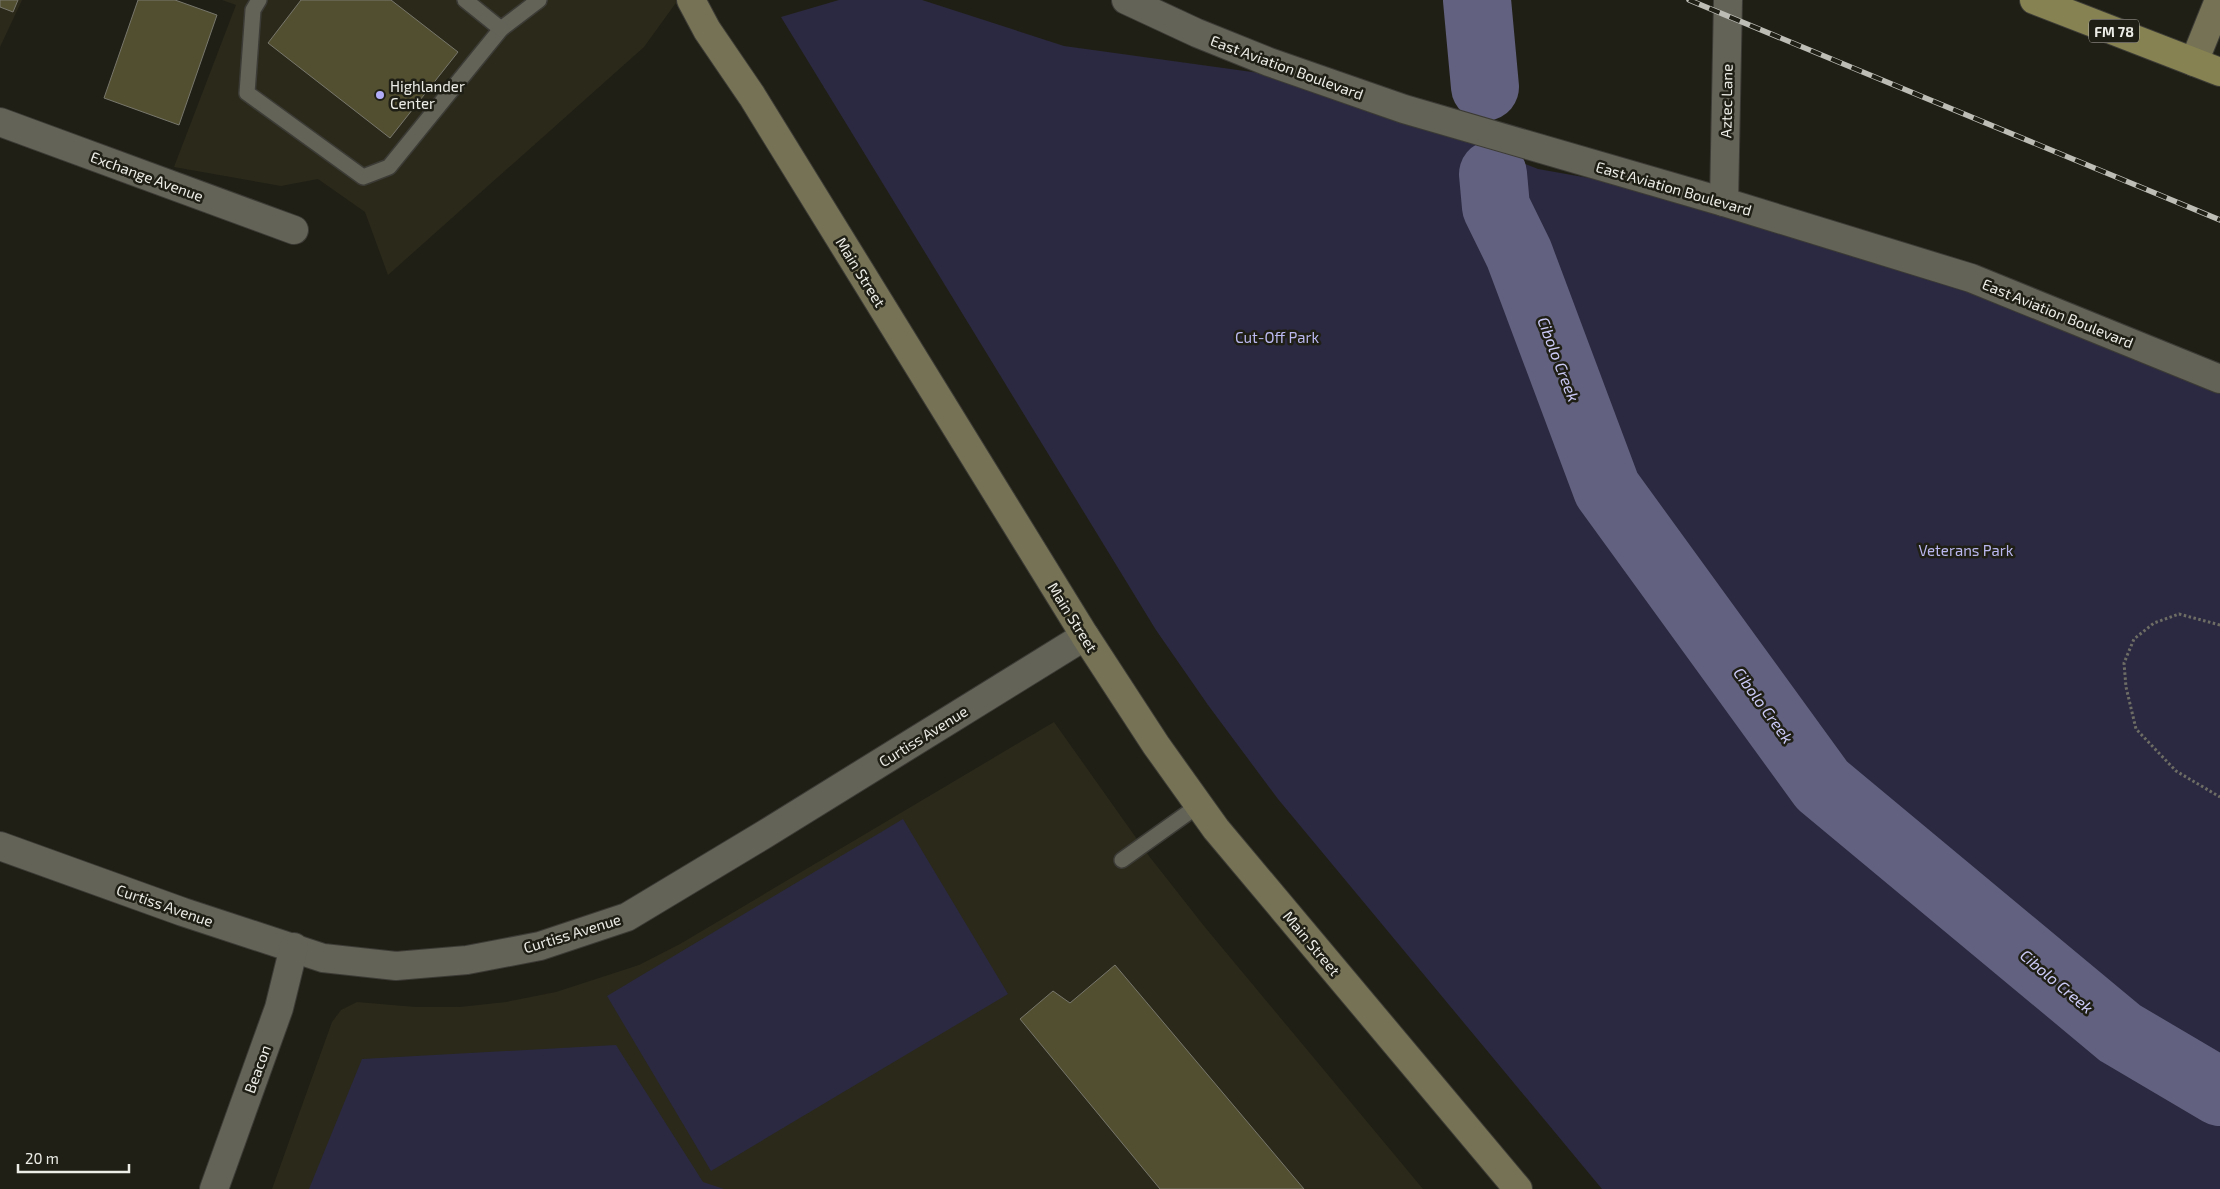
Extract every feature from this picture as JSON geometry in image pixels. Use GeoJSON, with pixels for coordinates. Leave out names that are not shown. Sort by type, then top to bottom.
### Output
{"type":"FeatureCollection","features":[{"type":"Feature","properties":{"kind":"main road","name":"Main Street"},"geometry":{"type":"LineString","coordinates":[[691,0],[1085,636],[1156,745],[1199,805],[1518,1189]]}},
{"type":"Feature","properties":{"kind":"main road","name":"FM 78"},"geometry":{"type":"LineString","coordinates":[[2034,0],[2220,72]]}},
{"type":"Feature","properties":{"kind":"main road"},"geometry":{"type":"LineString","coordinates":[[2194,62],[2219,0]]}},
{"type":"Feature","properties":{"kind":"street","name":"East Aviation Boulevard"},"geometry":{"type":"LineString","coordinates":[[1126,0],[1197,33],[1260,58],[1404,109],[1724,202],[1971,278],[2220,379]]}},
{"type":"Feature","properties":{"kind":"street","name":"Aztec Lane"},"geometry":{"type":"LineString","coordinates":[[1724,202],[1728,0]]}},
{"type":"Feature","properties":{"kind":"street","name":"Exchange Avenue"},"geometry":{"type":"LineString","coordinates":[[0,122],[294,230]]}},
{"type":"Feature","properties":{"kind":"street","name":"Curtiss Avenue"},"geometry":{"type":"LineString","coordinates":[[0,846],[183,912],[323,958],[396,966],[458,961],[540,946],[627,916],[765,834],[1085,636]]}},
{"type":"Feature","properties":{"kind":"street","name":"Beacon"},"geometry":{"type":"LineString","coordinates":[[214,1189],[279,1008],[294,947]]}},
{"type":"Feature","properties":{"kind":"lane"},"geometry":{"type":"LineString","coordinates":[[259,0],[253,10],[247,93],[363,178],[389,167],[501,29],[539,0]]}},
{"type":"Feature","properties":{"kind":"lane"},"geometry":{"type":"LineString","coordinates":[[465,0],[501,29]]}},
{"type":"Feature","properties":{"kind":"lane"},"geometry":{"type":"LineString","coordinates":[[1122,860],[1199,805]]}},
{"type":"Feature","properties":{"kind":"path"},"geometry":{"type":"LineString","coordinates":[[2220,625],[2179,614],[2154,623],[2134,639],[2124,663],[2126,687],[2136,729],[2176,771],[2220,797]]}},
{"type":"Feature","properties":{"kind":"shaded area"},"geometry":{"type":"Polygon","coordinates":[[[0,0],[22,0],[0,47],[0,0]]]}},
{"type":"Feature","properties":{"kind":"shaded area"},"geometry":{"type":"Polygon","coordinates":[[[222,0],[678,0],[644,47],[388,275],[365,212],[318,179],[281,186],[174,167],[236,5],[222,0]]]}},
{"type":"Feature","properties":{"kind":"shaded area"},"geometry":{"type":"Polygon","coordinates":[[[1054,722],[1149,856],[1204,926],[1423,1189],[272,1189],[332,1022],[341,1010],[357,1002],[416,1007],[460,1007],[506,1002],[556,992],[639,965],[680,944],[1054,722]]]}},
{"type":"Feature","properties":{"kind":"green space","name":"Cut-Off Park"},"geometry":{"type":"Polygon","coordinates":[[[839,0],[922,0],[1064,46],[1325,82],[1490,134],[1502,155],[1538,169],[1724,202],[2220,379],[2220,1189],[1602,1189],[1278,799],[1208,705],[1156,630],[781,17],[839,0]]]}},
{"type":"Feature","properties":{"kind":"green space"},"geometry":{"type":"Polygon","coordinates":[[[903,819],[1008,994],[711,1171],[607,996],[903,819]]]}},
{"type":"Feature","properties":{"kind":"green space"},"geometry":{"type":"Polygon","coordinates":[[[616,1045],[703,1182],[724,1189],[309,1189],[362,1059],[616,1045]]]}},
{"type":"Feature","properties":{"kind":"building"},"geometry":{"type":"Polygon","coordinates":[[[0,0],[18,0],[13,12],[0,7],[0,0]]]}},
{"type":"Feature","properties":{"kind":"building"},"geometry":{"type":"Polygon","coordinates":[[[138,0],[175,0],[217,15],[179,125],[104,98],[138,0]]]}},
{"type":"Feature","properties":{"kind":"building","name":"Highlander Center"},"geometry":{"type":"Polygon","coordinates":[[[301,0],[391,0],[458,52],[390,138],[268,43],[301,0]]]}},
{"type":"Feature","properties":{"kind":"building"},"geometry":{"type":"Polygon","coordinates":[[[1115,965],[1304,1189],[1160,1189],[1020,1019],[1053,991],[1070,1003],[1115,965]]]}},
{"type":"Feature","properties":{"kind":"waterway","name":"Cibolo Creek"},"geometry":{"type":"LineString","coordinates":[[1477,0],[1485,87]]}},
{"type":"Feature","properties":{"kind":"waterway","name":"Cibolo Creek"},"geometry":{"type":"LineString","coordinates":[[1493,174],[1496,207],[1519,254],[1607,489],[1822,785],[2120,1033],[2220,1092]]}},
{"type":"Feature","properties":{"kind":"railway"},"geometry":{"type":"LineString","coordinates":[[1689,0],[2220,220]]}},
{"type":"Feature","properties":{"kind":"place","name":"Highlander Center"},"geometry":{"type":"Point","coordinates":[380,95]}},
{"type":"Feature","properties":{"kind":"park label","name":"Veterans Park"},"geometry":{"type":"Point","coordinates":[1966,550]}}]}
